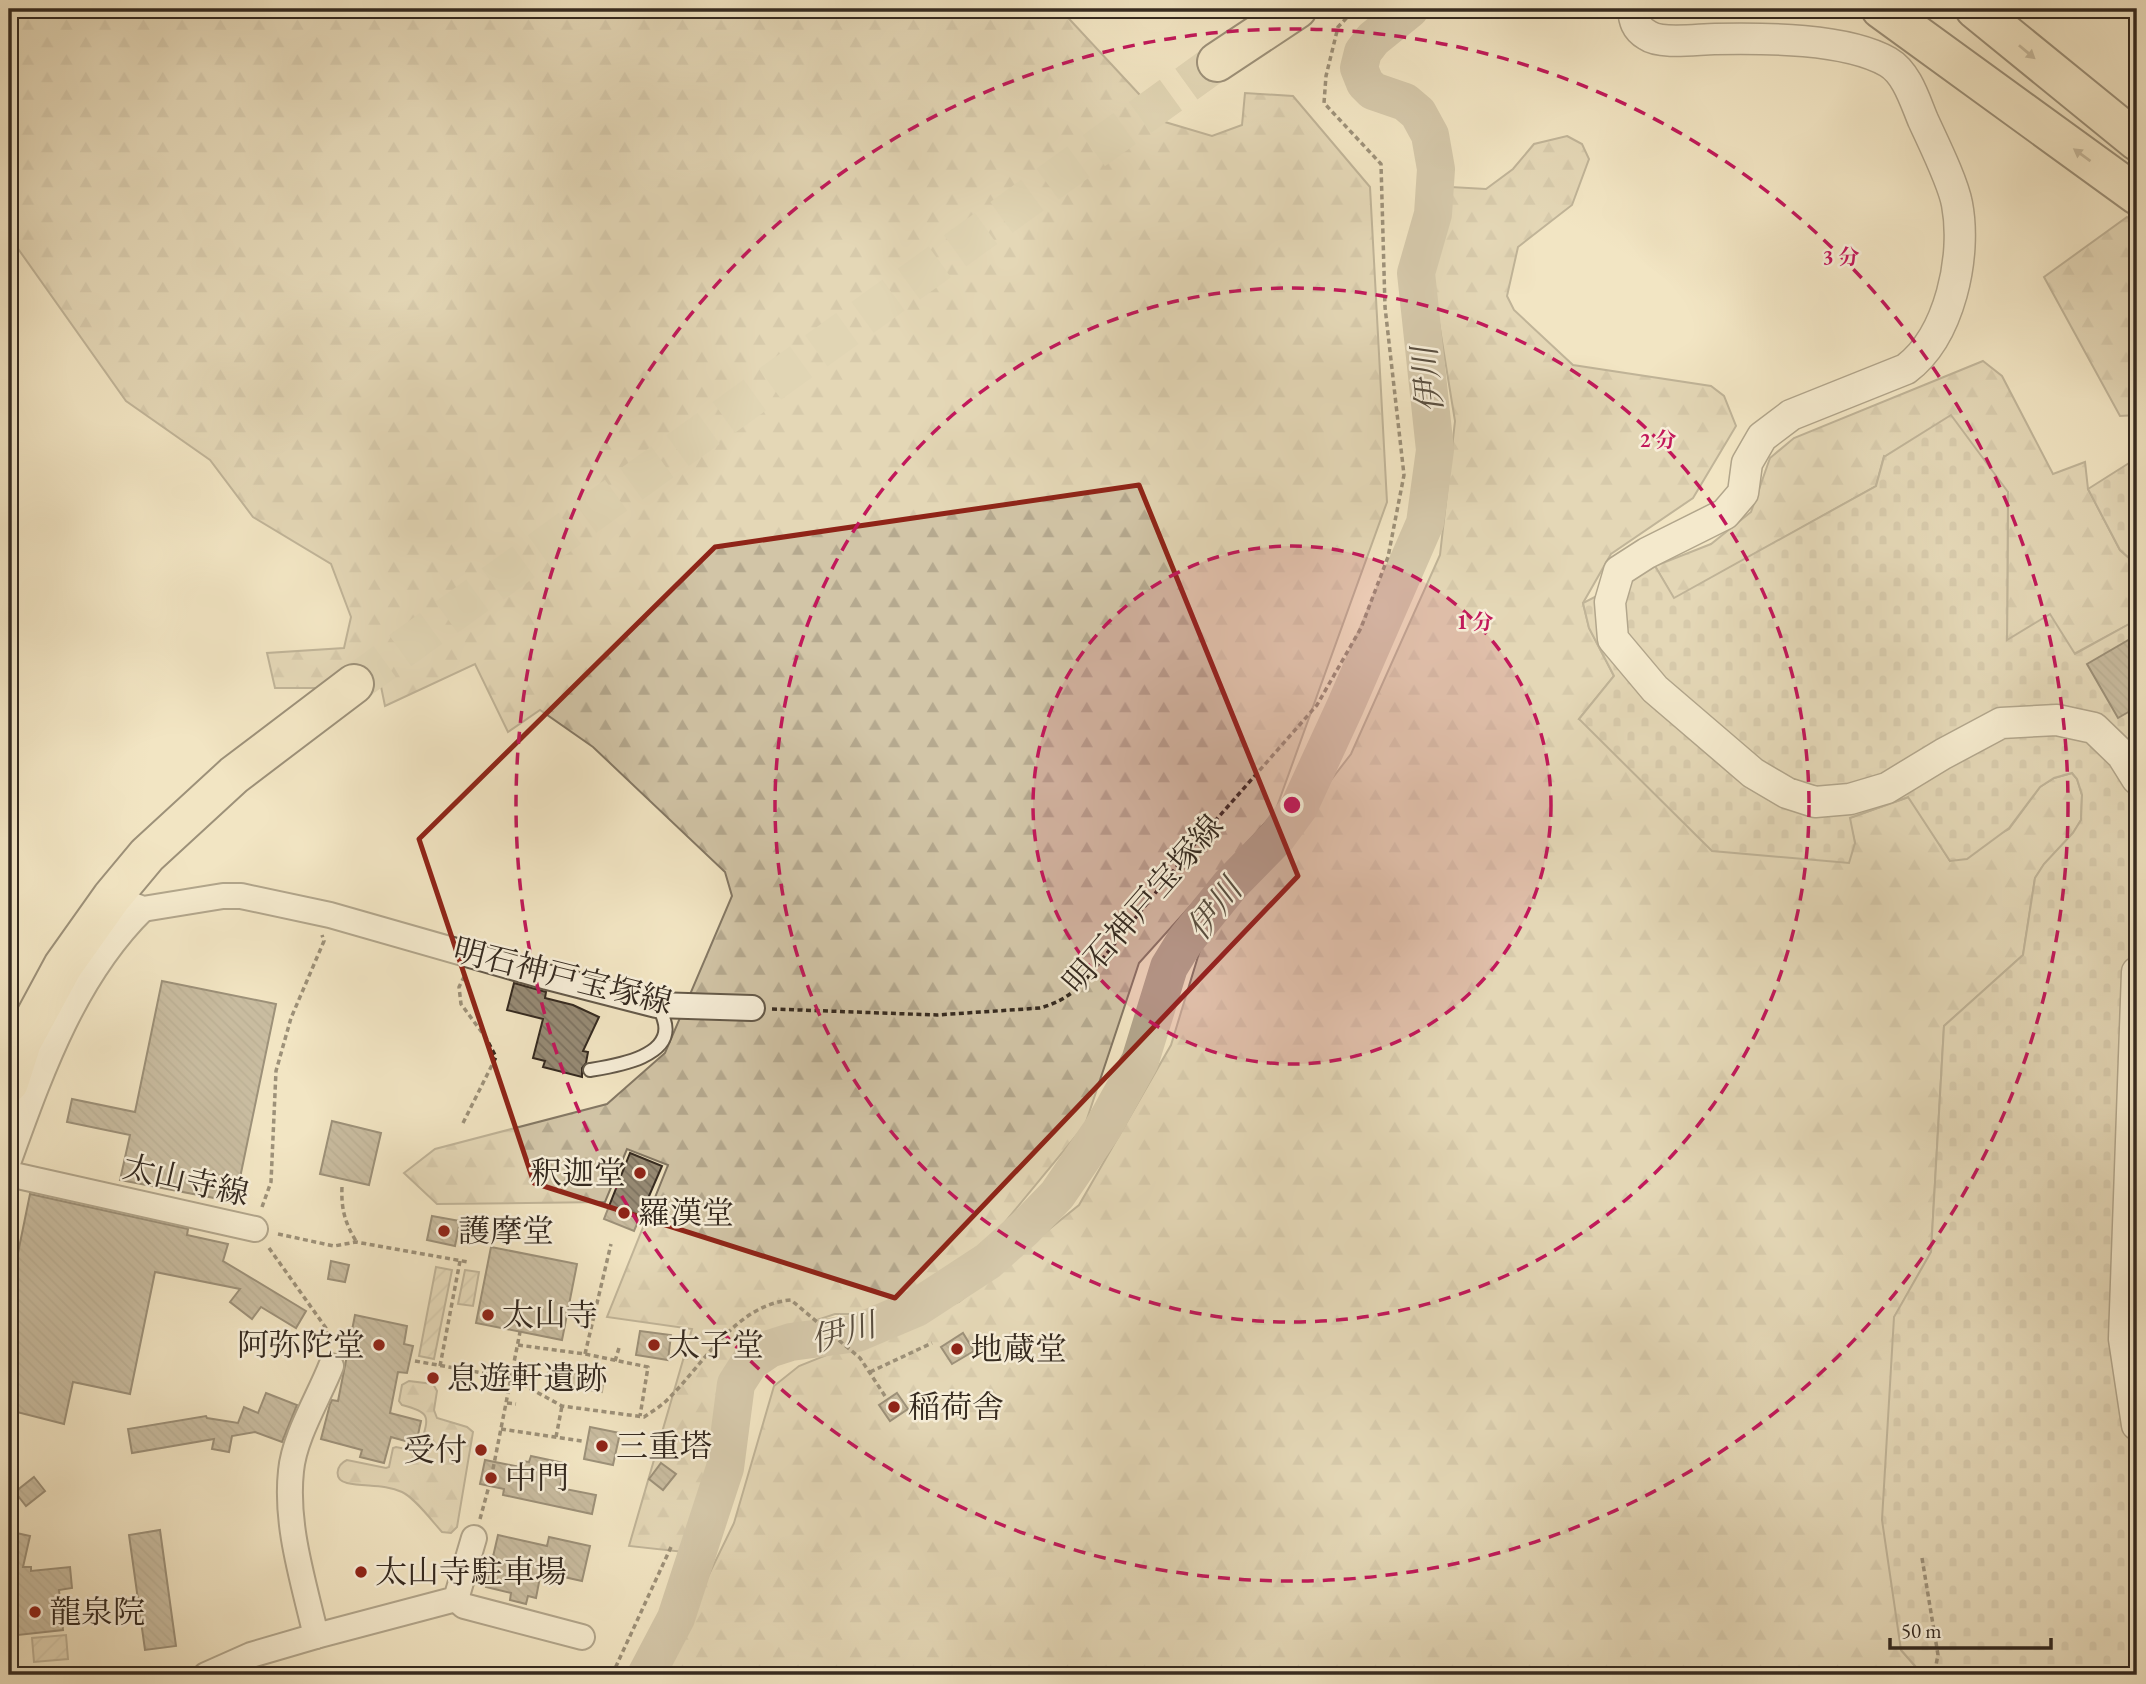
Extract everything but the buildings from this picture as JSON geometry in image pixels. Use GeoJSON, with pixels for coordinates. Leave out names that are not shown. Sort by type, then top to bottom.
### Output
{"type":"FeatureCollection","features":[{"type":"Feature","properties":{"kind":"main road"},"geometry":{"type":"LineString","coordinates":[[1217,62],[1297,9]]}},
{"type":"Feature","properties":{"kind":"main road"},"geometry":{"type":"LineString","coordinates":[[1881,9],[2137,195]]}},
{"type":"Feature","properties":{"kind":"main road"},"geometry":{"type":"LineString","coordinates":[[1975,9],[2137,141]]}},
{"type":"Feature","properties":{"kind":"main road"},"geometry":{"type":"LineString","coordinates":[[9,1083],[15,1040],[63,966],[127,903],[147,855],[234,775],[354,684]]}},
{"type":"Feature","properties":{"kind":"street"},"geometry":{"type":"LineString","coordinates":[[1633,10],[1635,24],[1648,37],[1662,40],[1748,39],[1859,49],[1890,63],[1906,81],[1957,202],[1961,255],[1946,311],[1930,346],[1919,359],[1906,369],[1791,415],[1762,437],[1747,463],[1743,493],[1725,514],[1647,553],[1619,571],[1610,602],[1614,639],[1655,689],[1753,773],[1787,793],[1815,802],[1850,799],[1887,788],[2001,723],[2057,720],[2094,728],[2122,755],[2137,779]]}},
{"type":"Feature","properties":{"kind":"street","name":"明石神戸宝塚線"},"geometry":{"type":"LineString","coordinates":[[127,903],[241,895],[312,911],[656,1005],[752,1008]]}},
{"type":"Feature","properties":{"kind":"street"},"geometry":{"type":"LineString","coordinates":[[9,1160],[41,1071],[80,993],[122,930],[127,903]]}},
{"type":"Feature","properties":{"kind":"street"},"geometry":{"type":"LineString","coordinates":[[2137,972],[2124,1339],[2137,1424]]}},
{"type":"Feature","properties":{"kind":"street","name":"太山寺線"},"geometry":{"type":"LineString","coordinates":[[9,1174],[255,1229]]}},
{"type":"Feature","properties":{"kind":"street"},"geometry":{"type":"LineString","coordinates":[[316,1636],[294,1542],[291,1470],[301,1436],[331,1366]]}},
{"type":"Feature","properties":{"kind":"street"},"geometry":{"type":"LineString","coordinates":[[456,1599],[474,1538]]}},
{"type":"Feature","properties":{"kind":"street"},"geometry":{"type":"LineString","coordinates":[[206,1675],[251,1655],[456,1599]]}},
{"type":"Feature","properties":{"kind":"street"},"geometry":{"type":"LineString","coordinates":[[456,1599],[464,1606],[582,1637]]}},
{"type":"Feature","properties":{"kind":"lane"},"geometry":{"type":"LineString","coordinates":[[590,1070],[632,1063],[652,1052],[663,1038],[665,1021],[656,1005]]}},
{"type":"Feature","properties":{"kind":"path","name":"明石神戸宝塚線"},"geometry":{"type":"LineString","coordinates":[[752,1008],[937,1015],[1050,1005],[1073,993],[1194,845],[1317,705],[1361,628],[1379,581],[1388,557],[1404,475],[1385,307],[1381,164],[1324,103],[1326,76],[1338,27],[1355,9]]}},
{"type":"Feature","properties":{"kind":"path"},"geometry":{"type":"LineString","coordinates":[[312,911],[324,941],[291,1018],[276,1071],[271,1182],[255,1229],[334,1246],[356,1242],[468,1262]]}},
{"type":"Feature","properties":{"kind":"path"},"geometry":{"type":"LineString","coordinates":[[463,1123],[496,1057],[486,1038],[461,1004],[459,987],[475,957]]}},
{"type":"Feature","properties":{"kind":"path"},"geometry":{"type":"LineString","coordinates":[[342,1187],[341,1206],[345,1222],[356,1242]]}},
{"type":"Feature","properties":{"kind":"path","name":"太山寺線"},"geometry":{"type":"LineString","coordinates":[[255,1229],[326,1328],[332,1344],[331,1366]]}},
{"type":"Feature","properties":{"kind":"path"},"geometry":{"type":"LineString","coordinates":[[585,1354],[611,1244]]}},
{"type":"Feature","properties":{"kind":"path"},"geometry":{"type":"LineString","coordinates":[[440,1366],[460,1260]]}},
{"type":"Feature","properties":{"kind":"path"},"geometry":{"type":"LineString","coordinates":[[415,1361],[511,1378],[562,1406],[644,1417],[669,1399],[715,1344],[743,1320],[767,1306],[791,1300],[860,1358],[885,1396]]}},
{"type":"Feature","properties":{"kind":"path"},"geometry":{"type":"LineString","coordinates":[[493,1469],[520,1332]]}},
{"type":"Feature","properties":{"kind":"path"},"geometry":{"type":"LineString","coordinates":[[870,1372],[932,1343]]}},
{"type":"Feature","properties":{"kind":"path"},"geometry":{"type":"LineString","coordinates":[[518,1345],[585,1354],[648,1367],[640,1416]]}},
{"type":"Feature","properties":{"kind":"path"},"geometry":{"type":"LineString","coordinates":[[615,1360],[619,1348]]}},
{"type":"Feature","properties":{"kind":"path"},"geometry":{"type":"LineString","coordinates":[[507,1402],[516,1404]]}},
{"type":"Feature","properties":{"kind":"path"},"geometry":{"type":"LineString","coordinates":[[556,1437],[562,1406]]}},
{"type":"Feature","properties":{"kind":"path"},"geometry":{"type":"LineString","coordinates":[[501,1429],[582,1441]]}},
{"type":"Feature","properties":{"kind":"path"},"geometry":{"type":"LineString","coordinates":[[612,1675],[671,1546]]}},
{"type":"Feature","properties":{"kind":"path"},"geometry":{"type":"LineString","coordinates":[[1922,1558],[1938,1655],[1934,1675]]}},
{"type":"Feature","properties":{"kind":"highlighted area"},"geometry":{"type":"Polygon","coordinates":[[[1139,485],[1298,876],[895,1298],[534,1183],[419,839],[715,547],[1139,485]]]}},
{"type":"Feature","properties":{"kind":"green space"},"geometry":{"type":"Polygon","coordinates":[[[9,9],[1060,9],[1165,122],[1212,136],[1242,125],[1245,93],[1293,96],[1370,187],[1387,502],[1275,812],[1139,963],[1085,1125],[996,1233],[954,1266],[874,1314],[835,1314],[739,1346],[719,1465],[684,1552],[629,1546],[692,1329],[607,1317],[668,1165],[627,1149],[605,1202],[437,1204],[404,1173],[435,1149],[607,1104],[665,1053],[732,896],[725,872],[593,747],[540,710],[508,732],[475,664],[385,706],[375,657],[331,688],[275,688],[267,653],[344,648],[351,617],[331,564],[253,517],[210,460],[126,401],[9,236],[9,9]]]}},
{"type":"Feature","properties":{"kind":"green space"},"geometry":{"type":"Polygon","coordinates":[[[1567,136],[1582,144],[1589,159],[1572,205],[1518,247],[1507,296],[1514,310],[1573,365],[1711,386],[1724,396],[1736,426],[1693,498],[1611,554],[1583,603],[1589,628],[1614,676],[1579,719],[1855,843],[1849,818],[1909,797],[1950,861],[2009,829],[2040,787],[2054,778],[2072,773],[2082,795],[2081,820],[2035,878],[2023,955],[1944,1026],[1931,1252],[1894,1318],[1901,1650],[1923,1675],[660,1675],[734,1523],[774,1386],[799,1366],[959,1302],[1079,1205],[1171,1045],[1200,950],[1351,754],[1440,555],[1455,421],[1431,274],[1451,187],[1486,189],[1513,169],[1534,144],[1567,136]]]}},
{"type":"Feature","properties":{"kind":"green space"},"geometry":{"type":"Polygon","coordinates":[[[2127,217],[2137,224],[2137,415],[2120,416],[2044,277],[2127,217]]]}},
{"type":"Feature","properties":{"kind":"green space"},"geometry":{"type":"Polygon","coordinates":[[[1983,361],[2002,376],[2053,474],[2085,462],[2088,489],[2120,550],[2137,565],[2137,634],[2131,623],[2074,654],[2007,640],[2008,492],[1884,456],[1876,486],[1674,599],[1655,566],[1711,544],[1751,512],[1770,458],[1794,438],[1983,361]]]}},
{"type":"Feature","properties":{"kind":"green space"},"geometry":{"type":"Polygon","coordinates":[[[1951,415],[2008,492],[2007,640],[2050,614],[2075,654],[2131,623],[2137,634],[2137,1675],[1923,1675],[1901,1650],[1882,1520],[1894,1317],[1931,1252],[1944,1026],[2023,955],[2035,878],[2081,820],[2082,795],[2077,779],[2072,773],[2054,778],[2040,787],[2009,828],[1967,859],[1950,861],[1908,797],[1850,818],[1855,843],[1849,863],[1712,851],[1579,719],[1614,676],[1589,628],[1583,603],[1655,566],[1674,598],[1876,486],[1884,457],[1951,415]]]}},
{"type":"Feature","properties":{"kind":"green space"},"geometry":{"type":"Polygon","coordinates":[[[2137,458],[2137,565],[2120,550],[2088,489],[2137,458]]]}},
{"type":"Feature","properties":{"kind":"green space"},"geometry":{"type":"Polygon","coordinates":[[[436,1267],[452,1270],[434,1359],[419,1356],[436,1267]]]}},
{"type":"Feature","properties":{"kind":"green space"},"geometry":{"type":"Polygon","coordinates":[[[465,1270],[479,1272],[473,1306],[458,1304],[465,1270]]]}},
{"type":"Feature","properties":{"kind":"green space"},"geometry":{"type":"Polygon","coordinates":[[[409,1381],[433,1384],[437,1391],[434,1410],[437,1418],[467,1427],[473,1432],[457,1527],[451,1533],[442,1532],[418,1504],[402,1492],[347,1483],[338,1476],[340,1465],[347,1460],[386,1468],[389,1467],[393,1448],[416,1451],[420,1448],[426,1424],[424,1414],[402,1405],[399,1401],[402,1385],[409,1381]]]}},
{"type":"Feature","properties":{"kind":"green space"},"geometry":{"type":"Polygon","coordinates":[[[66,1635],[68,1659],[34,1662],[32,1638],[66,1635]]]}},
{"type":"Feature","properties":{"kind":"shaded area"},"geometry":{"type":"Polygon","coordinates":[[[549,1370],[604,1378],[602,1392],[547,1383],[549,1370]]]}},
{"type":"Feature","properties":{"kind":"waterway","name":"伊川"},"geometry":{"type":"LineString","coordinates":[[646,1675],[676,1618],[725,1468],[736,1384],[750,1362],[769,1349],[791,1342],[857,1333],[916,1308],[988,1261],[1057,1195],[1103,1128],[1140,1061],[1169,967],[1185,941],[1231,884],[1277,837],[1299,807],[1345,707],[1425,523],[1435,450],[1416,273],[1433,214],[1436,169],[1430,135],[1418,113],[1405,102],[1373,91],[1365,83],[1359,68],[1363,52],[1373,39],[1410,9]]}},
{"type":"Feature","properties":{"kind":"tunnel"},"geometry":{"type":"LineString","coordinates":[[354,684],[1217,62]]}},
{"type":"Feature","properties":{"kind":"place","name":"釈迦堂"},"geometry":{"type":"Point","coordinates":[640,1173]}},
{"type":"Feature","properties":{"kind":"place","name":"羅漢堂"},"geometry":{"type":"Point","coordinates":[624,1213]}},
{"type":"Feature","properties":{"kind":"place","name":"護摩堂"},"geometry":{"type":"Point","coordinates":[444,1231]}},
{"type":"Feature","properties":{"kind":"place","name":"太山寺"},"geometry":{"type":"Point","coordinates":[488,1315]}},
{"type":"Feature","properties":{"kind":"place","name":"阿弥陀堂"},"geometry":{"type":"Point","coordinates":[379,1345]}},
{"type":"Feature","properties":{"kind":"place","name":"太子堂"},"geometry":{"type":"Point","coordinates":[654,1345]}},
{"type":"Feature","properties":{"kind":"place","name":"地蔵堂"},"geometry":{"type":"Point","coordinates":[957,1349]}},
{"type":"Feature","properties":{"kind":"place","name":"息遊軒遺跡"},"geometry":{"type":"Point","coordinates":[433,1378]}},
{"type":"Feature","properties":{"kind":"place","name":"稲荷舎"},"geometry":{"type":"Point","coordinates":[894,1407]}},
{"type":"Feature","properties":{"kind":"place","name":"三重塔"},"geometry":{"type":"Point","coordinates":[602,1446]}},
{"type":"Feature","properties":{"kind":"place","name":"受付"},"geometry":{"type":"Point","coordinates":[481,1450]}},
{"type":"Feature","properties":{"kind":"place","name":"中門"},"geometry":{"type":"Point","coordinates":[491,1478]}},
{"type":"Feature","properties":{"kind":"place","name":"太山寺駐車場"},"geometry":{"type":"Point","coordinates":[361,1572]}},
{"type":"Feature","properties":{"kind":"place","name":"龍泉院"},"geometry":{"type":"Point","coordinates":[35,1612]}}]}
